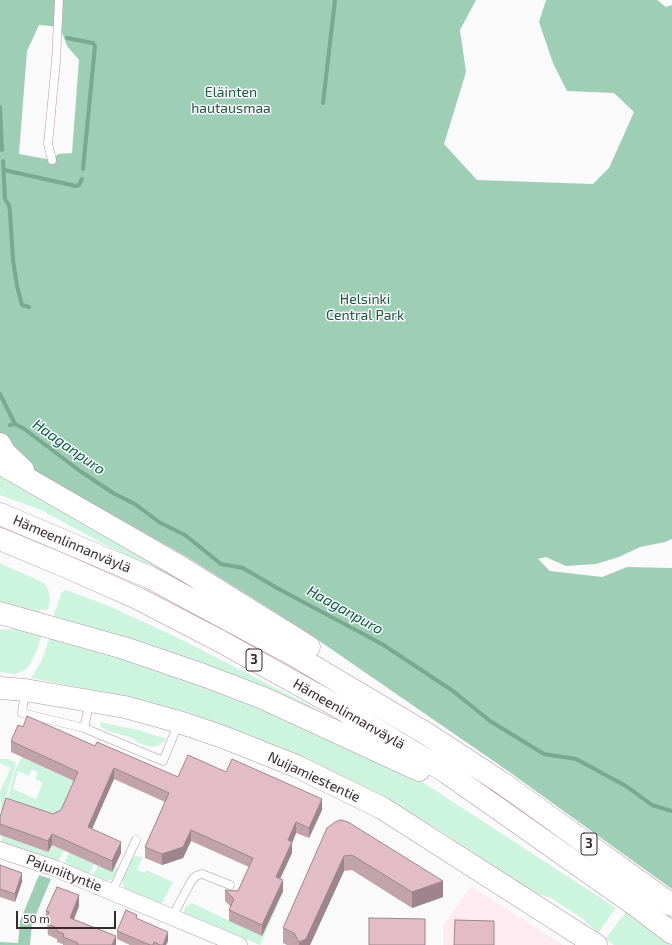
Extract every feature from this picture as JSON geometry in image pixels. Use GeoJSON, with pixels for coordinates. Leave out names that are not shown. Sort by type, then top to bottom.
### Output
{"type":"FeatureCollection","features":[{"type":"Feature","properties":{"kind":"main road"},"geometry":{"type":"LineString","coordinates":[[0,444],[5,453],[34,481]]}},
{"type":"Feature","properties":{"kind":"main road"},"geometry":{"type":"LineString","coordinates":[[0,463],[34,481],[182,568],[324,656],[393,713]]}},
{"type":"Feature","properties":{"kind":"main road","name":"Hämeenlinnanväylä"},"geometry":{"type":"LineString","coordinates":[[0,514],[89,550],[149,577],[294,655],[393,713],[504,785],[672,904]]}},
{"type":"Feature","properties":{"kind":"main road","name":"Hämeenlinnanväylä"},"geometry":{"type":"LineString","coordinates":[[0,539],[137,598],[220,641],[337,706],[446,772],[638,907],[672,933]]}},
{"type":"Feature","properties":{"kind":"main road"},"geometry":{"type":"LineString","coordinates":[[0,613],[124,648],[263,698],[375,749],[493,806]]}},
{"type":"Feature","properties":{"kind":"main road","name":"Nuijamiestentie"},"geometry":{"type":"LineString","coordinates":[[0,688],[25,690],[125,707],[179,722],[223,737],[296,766],[382,808],[596,945]]}},
{"type":"Feature","properties":{"kind":"street","name":"Pajuniityntie"},"geometry":{"type":"LineString","coordinates":[[0,850],[54,868],[239,945]]}},
{"type":"Feature","properties":{"kind":"lane"},"geometry":{"type":"LineString","coordinates":[[52,160],[48,144],[56,61],[59,0]]}},
{"type":"Feature","properties":{"kind":"lane"},"geometry":{"type":"LineString","coordinates":[[25,690],[22,713],[84,728],[163,761],[179,722]]}},
{"type":"Feature","properties":{"kind":"lane"},"geometry":{"type":"LineString","coordinates":[[84,728],[90,701]]}},
{"type":"Feature","properties":{"kind":"lane"},"geometry":{"type":"LineString","coordinates":[[112,892],[136,840]]}},
{"type":"Feature","properties":{"kind":"lane"},"geometry":{"type":"LineString","coordinates":[[172,917],[192,880],[196,876],[202,874],[230,885]]}},
{"type":"Feature","properties":{"kind":"shaded area"},"geometry":{"type":"Polygon","coordinates":[[[471,886],[563,945],[443,945],[443,926],[471,886]]]}},
{"type":"Feature","properties":{"kind":"green space","name":"Helsinki Central Park"},"geometry":{"type":"Polygon","coordinates":[[[0,0],[476,0],[460,30],[466,72],[444,144],[477,180],[593,184],[609,168],[634,112],[614,93],[567,91],[553,63],[539,22],[546,0],[657,0],[666,7],[672,5],[672,539],[665,542],[640,547],[619,557],[596,564],[566,566],[546,557],[538,559],[550,571],[602,577],[627,567],[672,568],[672,889],[508,771],[305,631],[187,557],[37,472],[14,452],[0,435],[0,0]],[[39,25],[27,51],[19,154],[52,160],[58,154],[72,153],[79,60],[67,46],[60,27],[39,25]]]}},
{"type":"Feature","properties":{"kind":"green space"},"geometry":{"type":"Polygon","coordinates":[[[0,472],[242,615],[43,511],[0,495],[0,472]]]}},
{"type":"Feature","properties":{"kind":"green space"},"geometry":{"type":"Polygon","coordinates":[[[0,563],[44,583],[48,589],[50,600],[48,610],[39,610],[43,618],[0,606],[0,563]]]}},
{"type":"Feature","properties":{"kind":"green space"},"geometry":{"type":"Polygon","coordinates":[[[66,590],[111,607],[178,638],[307,704],[357,733],[53,618],[62,592],[66,590]]]}},
{"type":"Feature","properties":{"kind":"green space"},"geometry":{"type":"Polygon","coordinates":[[[17,629],[41,636],[39,645],[31,663],[25,670],[15,674],[0,672],[0,630],[17,629]]]}},
{"type":"Feature","properties":{"kind":"green space"},"geometry":{"type":"Polygon","coordinates":[[[50,636],[229,692],[404,770],[616,908],[598,933],[583,919],[549,897],[534,893],[436,828],[386,799],[299,757],[243,733],[189,713],[129,697],[31,678],[42,660],[50,636]]]}},
{"type":"Feature","properties":{"kind":"green space"},"geometry":{"type":"Polygon","coordinates":[[[100,722],[138,730],[167,739],[160,745],[152,747],[138,743],[133,738],[108,731],[101,727],[100,722]]]}},
{"type":"Feature","properties":{"kind":"green space"},"geometry":{"type":"Polygon","coordinates":[[[22,757],[81,784],[61,821],[5,809],[15,770],[22,757]],[[32,770],[29,776],[18,771],[13,789],[36,799],[43,783],[35,779],[38,772],[32,770]]]}},
{"type":"Feature","properties":{"kind":"green space"},"geometry":{"type":"Polygon","coordinates":[[[0,759],[8,759],[16,763],[1,815],[0,791],[11,768],[0,763],[0,759]]]}},
{"type":"Feature","properties":{"kind":"green space"},"geometry":{"type":"Polygon","coordinates":[[[2,836],[48,852],[52,845],[64,850],[58,863],[0,844],[2,836]]]}},
{"type":"Feature","properties":{"kind":"green space"},"geometry":{"type":"Polygon","coordinates":[[[69,852],[94,864],[89,875],[64,864],[69,852]]]}},
{"type":"Feature","properties":{"kind":"green space"},"geometry":{"type":"Polygon","coordinates":[[[136,856],[143,857],[137,870],[145,873],[146,870],[173,882],[161,905],[124,889],[122,879],[124,873],[132,859],[136,856]]]}},
{"type":"Feature","properties":{"kind":"green space"},"geometry":{"type":"Polygon","coordinates":[[[98,865],[112,871],[115,866],[119,868],[113,879],[106,881],[93,876],[98,865]]]}},
{"type":"Feature","properties":{"kind":"green space"},"geometry":{"type":"Polygon","coordinates":[[[39,875],[51,879],[32,924],[30,945],[0,945],[0,942],[18,943],[20,921],[39,875]]]}},
{"type":"Feature","properties":{"kind":"green space"},"geometry":{"type":"Polygon","coordinates":[[[283,891],[260,945],[184,914],[185,907],[192,903],[262,936],[283,891]]]}},
{"type":"Feature","properties":{"kind":"green space"},"geometry":{"type":"Polygon","coordinates":[[[626,912],[670,945],[614,945],[605,939],[626,912]]]}},
{"type":"Feature","properties":{"kind":"building"},"geometry":{"type":"Polygon","coordinates":[[[27,716],[95,746],[97,742],[178,777],[188,755],[226,772],[232,759],[322,799],[309,828],[296,822],[288,840],[292,842],[276,877],[283,880],[262,925],[229,910],[234,899],[225,890],[238,891],[253,858],[191,830],[183,847],[162,854],[145,847],[169,793],[114,768],[88,827],[121,842],[112,861],[52,834],[48,841],[0,824],[0,817],[6,798],[53,814],[61,810],[78,772],[11,741],[18,725],[23,727],[27,716]]]}},
{"type":"Feature","properties":{"kind":"building"},"geometry":{"type":"Polygon","coordinates":[[[341,820],[348,822],[443,881],[412,892],[352,855],[344,856],[306,939],[299,942],[294,933],[283,928],[327,828],[335,822],[341,820]]]}},
{"type":"Feature","properties":{"kind":"building"},"geometry":{"type":"Polygon","coordinates":[[[0,865],[22,873],[15,894],[0,889],[0,865]]]}},
{"type":"Feature","properties":{"kind":"building"},"geometry":{"type":"Polygon","coordinates":[[[57,887],[79,895],[70,918],[116,936],[112,945],[77,945],[78,943],[63,937],[64,934],[57,931],[57,928],[48,924],[50,918],[47,917],[49,912],[46,911],[57,887]]]}},
{"type":"Feature","properties":{"kind":"building"},"geometry":{"type":"Polygon","coordinates":[[[126,910],[137,915],[136,918],[168,932],[163,945],[154,942],[153,945],[150,945],[117,931],[126,910]]]}},
{"type":"Feature","properties":{"kind":"building"},"geometry":{"type":"Polygon","coordinates":[[[369,918],[425,919],[425,945],[369,945],[369,918]]]}},
{"type":"Feature","properties":{"kind":"building"},"geometry":{"type":"Polygon","coordinates":[[[455,920],[494,921],[494,945],[454,945],[455,920]]]}},
{"type":"Feature","properties":{"kind":"waterway"},"geometry":{"type":"LineString","coordinates":[[323,103],[335,0]]}},
{"type":"Feature","properties":{"kind":"waterway"},"geometry":{"type":"LineString","coordinates":[[67,38],[93,43],[95,46],[83,169]]}},
{"type":"Feature","properties":{"kind":"waterway"},"geometry":{"type":"LineString","coordinates":[[0,107],[2,150]]}},
{"type":"Feature","properties":{"kind":"waterway"},"geometry":{"type":"LineString","coordinates":[[3,161],[5,199],[9,205],[10,212],[13,260],[17,286],[22,305],[29,307]]}},
{"type":"Feature","properties":{"kind":"waterway"},"geometry":{"type":"LineString","coordinates":[[4,170],[76,186],[79,185],[82,179]]}},
{"type":"Feature","properties":{"kind":"waterway"},"geometry":{"type":"LineString","coordinates":[[0,394],[15,424]]}},
{"type":"Feature","properties":{"kind":"waterway","name":"Haaganpuro"},"geometry":{"type":"LineString","coordinates":[[10,425],[15,424],[23,428],[80,471],[113,493],[135,504],[159,522],[185,535],[221,564],[243,568],[277,588],[382,644],[453,691],[490,721],[544,754],[576,759],[626,786],[652,805],[672,811]]}},
{"type":"Feature","properties":{"kind":"park label","name":"Eläinten hautausmaa"},"geometry":{"type":"Point","coordinates":[231,100]}}]}
